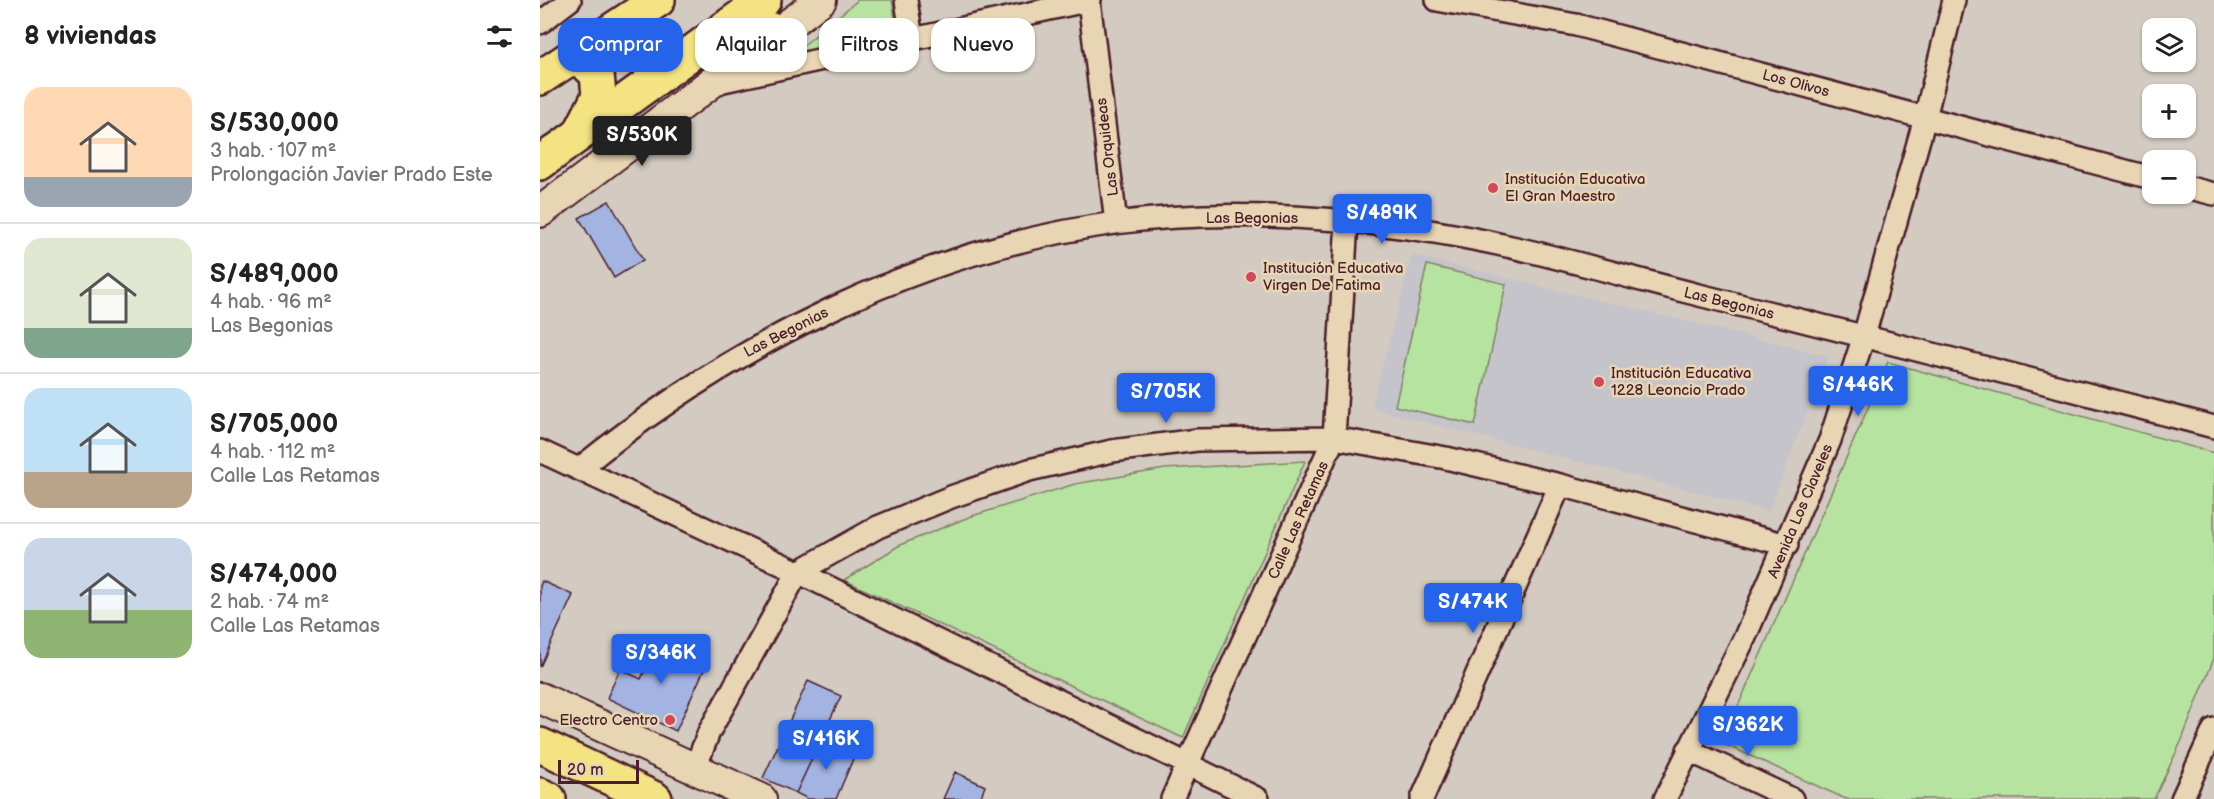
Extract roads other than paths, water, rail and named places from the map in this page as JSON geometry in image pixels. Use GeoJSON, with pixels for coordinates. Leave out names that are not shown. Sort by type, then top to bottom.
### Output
{"type":"FeatureCollection","features":[{"type":"Feature","properties":{"kind":"main road"},"geometry":{"type":"LineString","coordinates":[[631,18],[658,0]]}},
{"type":"Feature","properties":{"kind":"main road"},"geometry":{"type":"LineString","coordinates":[[741,18],[764,0]]}},
{"type":"Feature","properties":{"kind":"main road"},"geometry":{"type":"LineString","coordinates":[[540,163],[695,52]]}},
{"type":"Feature","properties":{"kind":"main road"},"geometry":{"type":"LineString","coordinates":[[540,78],[558,66]]}},
{"type":"Feature","properties":{"kind":"main road"},"geometry":{"type":"LineString","coordinates":[[579,135],[599,96],[595,72]]}},
{"type":"Feature","properties":{"kind":"main road"},"geometry":{"type":"LineString","coordinates":[[540,745],[655,799]]}},
{"type":"Feature","properties":{"kind":"main road"},"geometry":{"type":"LineString","coordinates":[[540,795],[549,799]]}},
{"type":"Feature","properties":{"kind":"street"},"geometry":{"type":"LineString","coordinates":[[540,23],[570,0]]}},
{"type":"Feature","properties":{"kind":"street"},"geometry":{"type":"LineString","coordinates":[[799,18],[821,0]]}},
{"type":"Feature","properties":{"kind":"street"},"geometry":{"type":"LineString","coordinates":[[906,0],[909,18]]}},
{"type":"Feature","properties":{"kind":"street"},"geometry":{"type":"LineString","coordinates":[[919,37],[1090,0]]}},
{"type":"Feature","properties":{"kind":"street","name":"Las Orquideas"},"geometry":{"type":"LineString","coordinates":[[1090,0],[1116,223]]}},
{"type":"Feature","properties":{"kind":"street","name":"Los Olivos"},"geometry":{"type":"LineString","coordinates":[[1437,0],[1576,25],[2142,175]]}},
{"type":"Feature","properties":{"kind":"street","name":"Avenida Los Claveles"},"geometry":{"type":"LineString","coordinates":[[1665,799],[1745,637],[1787,545],[1830,440],[1864,336],[1925,118],[1954,0]]}},
{"type":"Feature","properties":{"kind":"street"},"geometry":{"type":"LineString","coordinates":[[715,83],[819,60]]}},
{"type":"Feature","properties":{"kind":"street"},"geometry":{"type":"LineString","coordinates":[[540,212],[729,72]]}},
{"type":"Feature","properties":{"kind":"street"},"geometry":{"type":"LineString","coordinates":[[2196,190],[2214,194]]}},
{"type":"Feature","properties":{"kind":"street","name":"Las Begonias"},"geometry":{"type":"LineString","coordinates":[[579,469],[630,428],[711,373],[814,317],[872,291],[992,250],[1116,223],[1231,216],[1347,221],[1474,239],[1864,336],[2214,427]]}},
{"type":"Feature","properties":{"kind":"street","name":"Calle Las Retamas"},"geometry":{"type":"LineString","coordinates":[[1172,799],[1334,438],[1347,221]]}},
{"type":"Feature","properties":{"kind":"street"},"geometry":{"type":"LineString","coordinates":[[695,768],[709,732],[798,572],[878,527],[951,497],[1029,470],[1112,451],[1197,440],[1334,438],[1446,458],[1560,485],[1787,545]]}},
{"type":"Feature","properties":{"kind":"street"},"geometry":{"type":"LineString","coordinates":[[540,451],[798,572],[1188,767],[1258,799]]}},
{"type":"Feature","properties":{"kind":"street"},"geometry":{"type":"LineString","coordinates":[[1422,799],[1560,485]]}},
{"type":"Feature","properties":{"kind":"street"},"geometry":{"type":"LineString","coordinates":[[540,698],[761,799]]}},
{"type":"Feature","properties":{"kind":"street"},"geometry":{"type":"LineString","coordinates":[[2182,799],[2212,739]]}},
{"type":"Feature","properties":{"kind":"street"},"geometry":{"type":"LineString","coordinates":[[1688,750],[1792,799]]}},
{"type":"Feature","properties":{"kind":"place","name":"Institución Educativa El Gran Maestro"},"geometry":{"type":"Point","coordinates":[1493,188]}},
{"type":"Feature","properties":{"kind":"place","name":"Institución Educativa Virgen De Fatima"},"geometry":{"type":"Point","coordinates":[1251,277]}},
{"type":"Feature","properties":{"kind":"place","name":"Institución Educativa 1228 Leoncio Prado"},"geometry":{"type":"Point","coordinates":[1599,382]}},
{"type":"Feature","properties":{"kind":"place","name":"Electro Centro"},"geometry":{"type":"Point","coordinates":[670,720]}}]}
